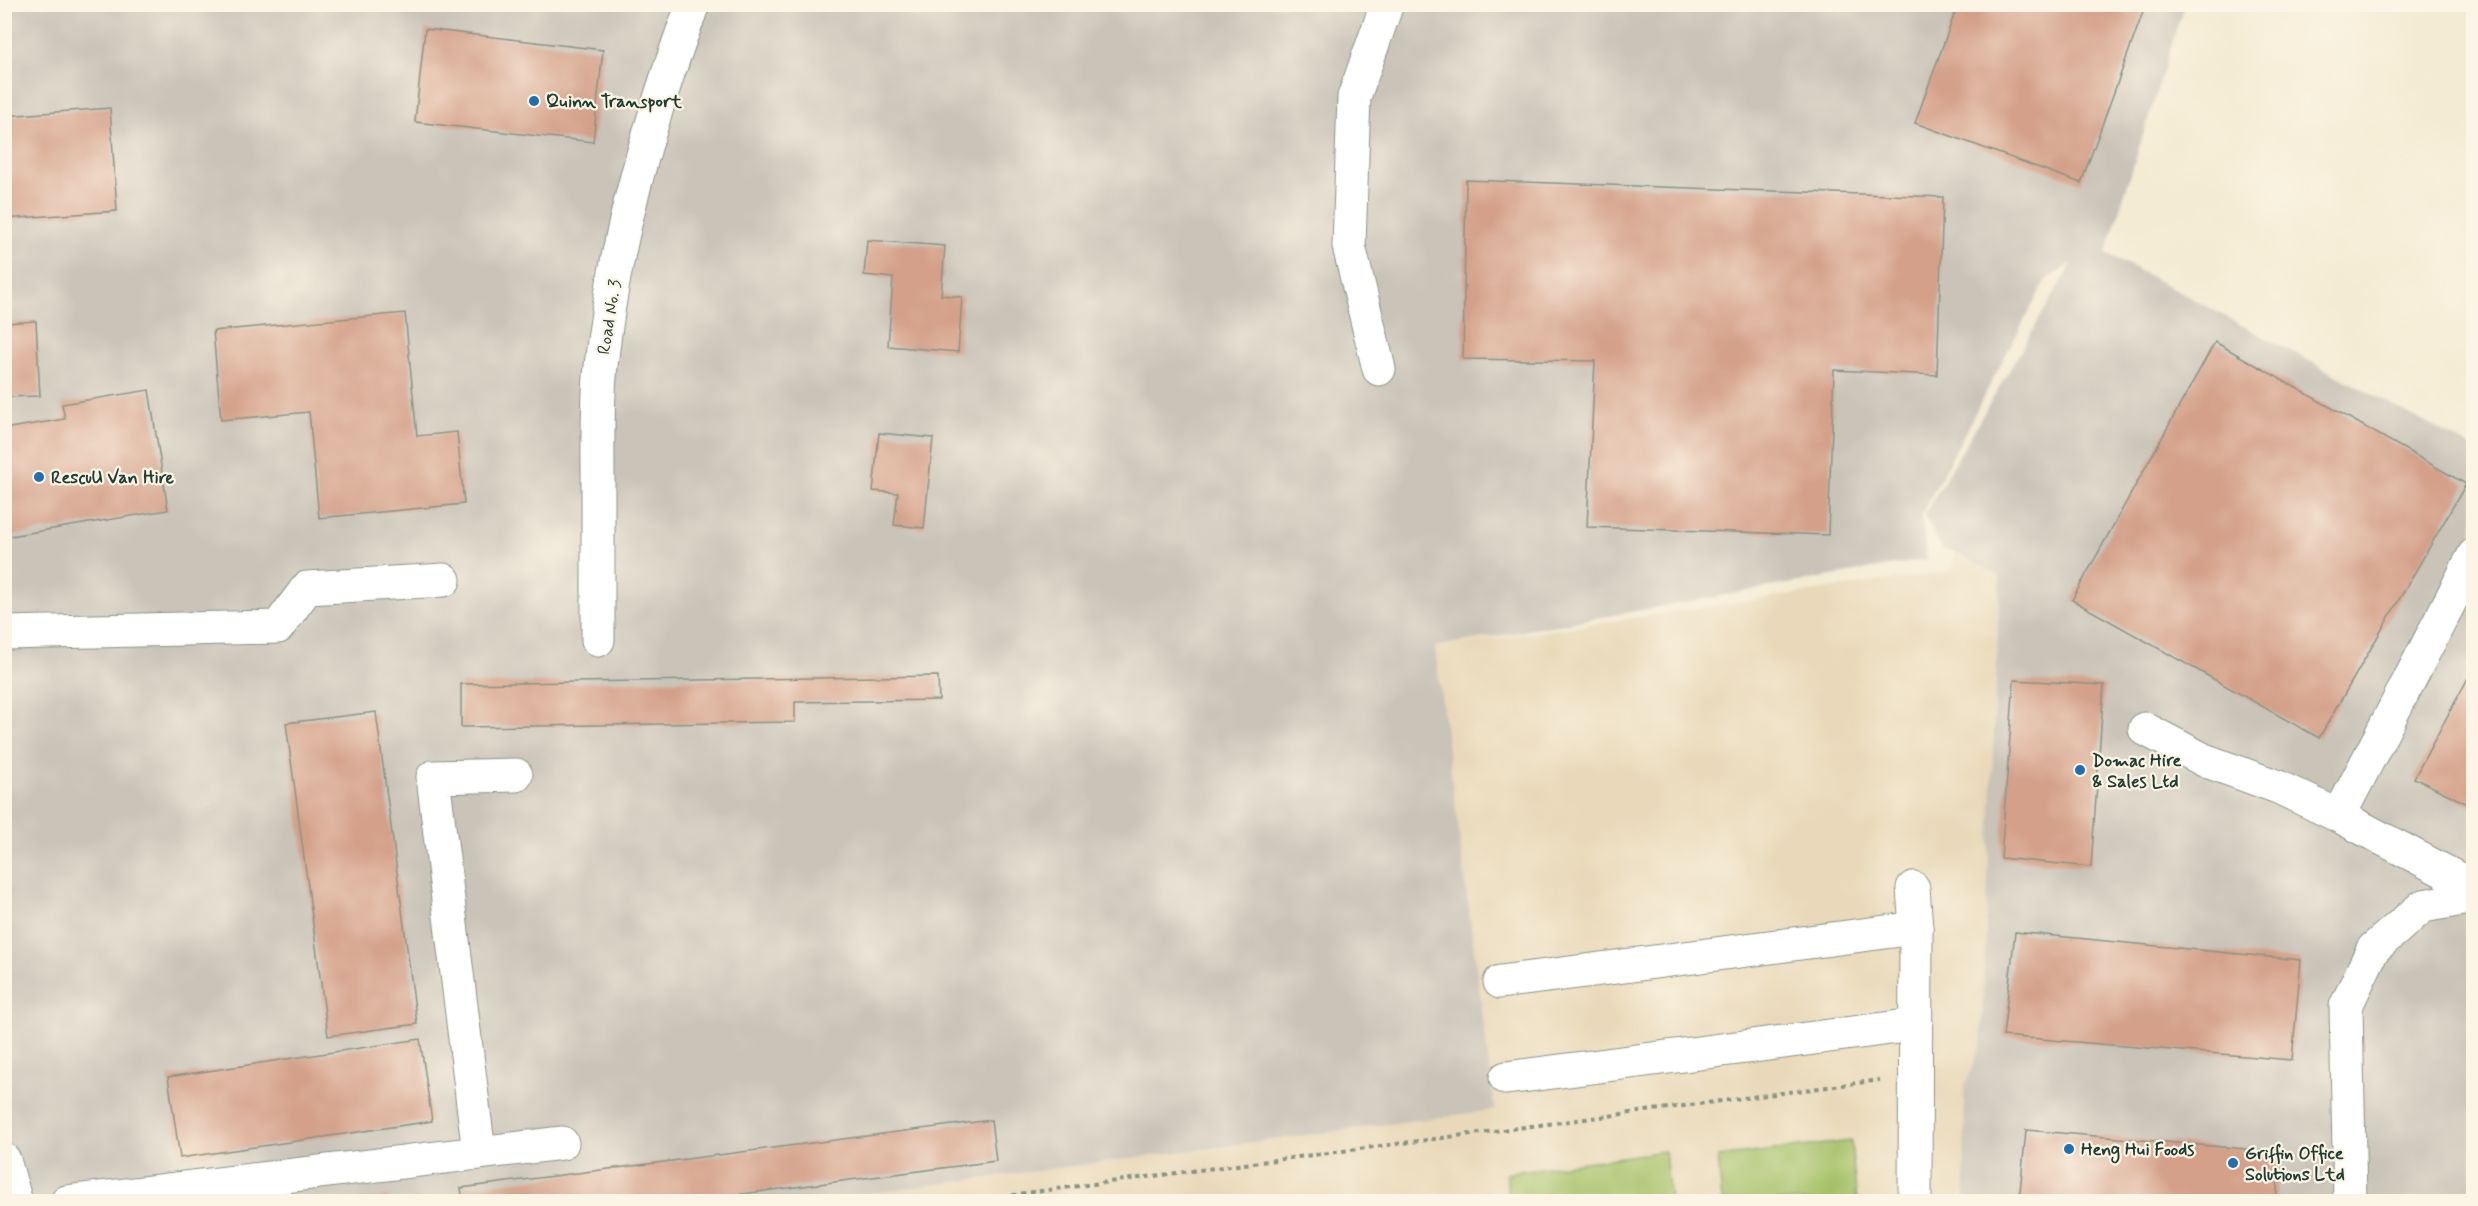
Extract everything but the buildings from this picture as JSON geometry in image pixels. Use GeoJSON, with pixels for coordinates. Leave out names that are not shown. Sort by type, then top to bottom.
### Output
{"type":"FeatureCollection","features":[{"type":"Feature","properties":{"kind":"street","name":"Road No. 3"},"geometry":{"type":"LineString","coordinates":[[598,640],[598,408],[607,318],[629,211],[644,152],[660,94],[693,4]]}},
{"type":"Feature","properties":{"kind":"street"},"geometry":{"type":"LineString","coordinates":[[1379,369],[1349,246],[1354,97],[1387,4]]}},
{"type":"Feature","properties":{"kind":"street"},"geometry":{"type":"LineString","coordinates":[[2339,816],[2474,555]]}},
{"type":"Feature","properties":{"kind":"street"},"geometry":{"type":"LineString","coordinates":[[4,633],[278,627],[307,588],[444,580]]}},
{"type":"Feature","properties":{"kind":"street"},"geometry":{"type":"LineString","coordinates":[[2145,729],[2204,760],[2278,787],[2339,816],[2474,887]]}},
{"type":"Feature","properties":{"kind":"street"},"geometry":{"type":"LineString","coordinates":[[479,1153],[433,777],[516,775]]}},
{"type":"Feature","properties":{"kind":"street"},"geometry":{"type":"LineString","coordinates":[[1913,888],[1916,928],[1915,1202]]}},
{"type":"Feature","properties":{"kind":"street"},"geometry":{"type":"LineString","coordinates":[[2350,1202],[2346,1006],[2373,949],[2423,906],[2474,897]]}},
{"type":"Feature","properties":{"kind":"street"},"geometry":{"type":"LineString","coordinates":[[1500,982],[1916,928]]}},
{"type":"Feature","properties":{"kind":"street"},"geometry":{"type":"LineString","coordinates":[[1506,1078],[1914,1025]]}},
{"type":"Feature","properties":{"kind":"street"},"geometry":{"type":"LineString","coordinates":[[67,1202],[562,1143]]}},
{"type":"Feature","properties":{"kind":"street"},"geometry":{"type":"LineString","coordinates":[[4,1160],[16,1202]]}},
{"type":"Feature","properties":{"kind":"path"},"geometry":{"type":"LineString","coordinates":[[986,1202],[1018,1194],[1915,1076]]}},
{"type":"Feature","properties":{"kind":"shaded area"},"geometry":{"type":"Polygon","coordinates":[[[5,5],[2184,5],[2106,253],[2473,448],[2473,1201],[1965,1201],[1964,1088],[1981,1045],[2000,577],[1956,552],[1942,550],[1924,515],[2073,262],[2045,281],[1921,515],[1927,559],[1435,647],[1495,1110],[804,1202],[5,1202],[5,5]]]}},
{"type":"Feature","properties":{"kind":"shaded area"},"geometry":{"type":"Polygon","coordinates":[[[1956,552],[2000,577],[1981,1045],[1964,1088],[1965,1201],[804,1202],[1495,1110],[1435,647],[1952,571],[1956,552]]]}},
{"type":"Feature","properties":{"kind":"green space"},"geometry":{"type":"Polygon","coordinates":[[[1851,1141],[1857,1201],[1722,1201],[1718,1157],[1851,1141]]]}},
{"type":"Feature","properties":{"kind":"green space"},"geometry":{"type":"Polygon","coordinates":[[[1665,1151],[1670,1201],[1509,1201],[1506,1173],[1665,1151]]]}},
{"type":"Feature","properties":{"kind":"place","name":"Quinn Transport"},"geometry":{"type":"Point","coordinates":[534,101]}},
{"type":"Feature","properties":{"kind":"place","name":"RescuU Van Hire"},"geometry":{"type":"Point","coordinates":[39,477]}},
{"type":"Feature","properties":{"kind":"place","name":"Domac Hire & Sales Ltd"},"geometry":{"type":"Point","coordinates":[2080,770]}},
{"type":"Feature","properties":{"kind":"place","name":"Heng Hui Foods"},"geometry":{"type":"Point","coordinates":[2069,1149]}},
{"type":"Feature","properties":{"kind":"place","name":"Griffin Office Solutions Ltd"},"geometry":{"type":"Point","coordinates":[2233,1163]}}]}
